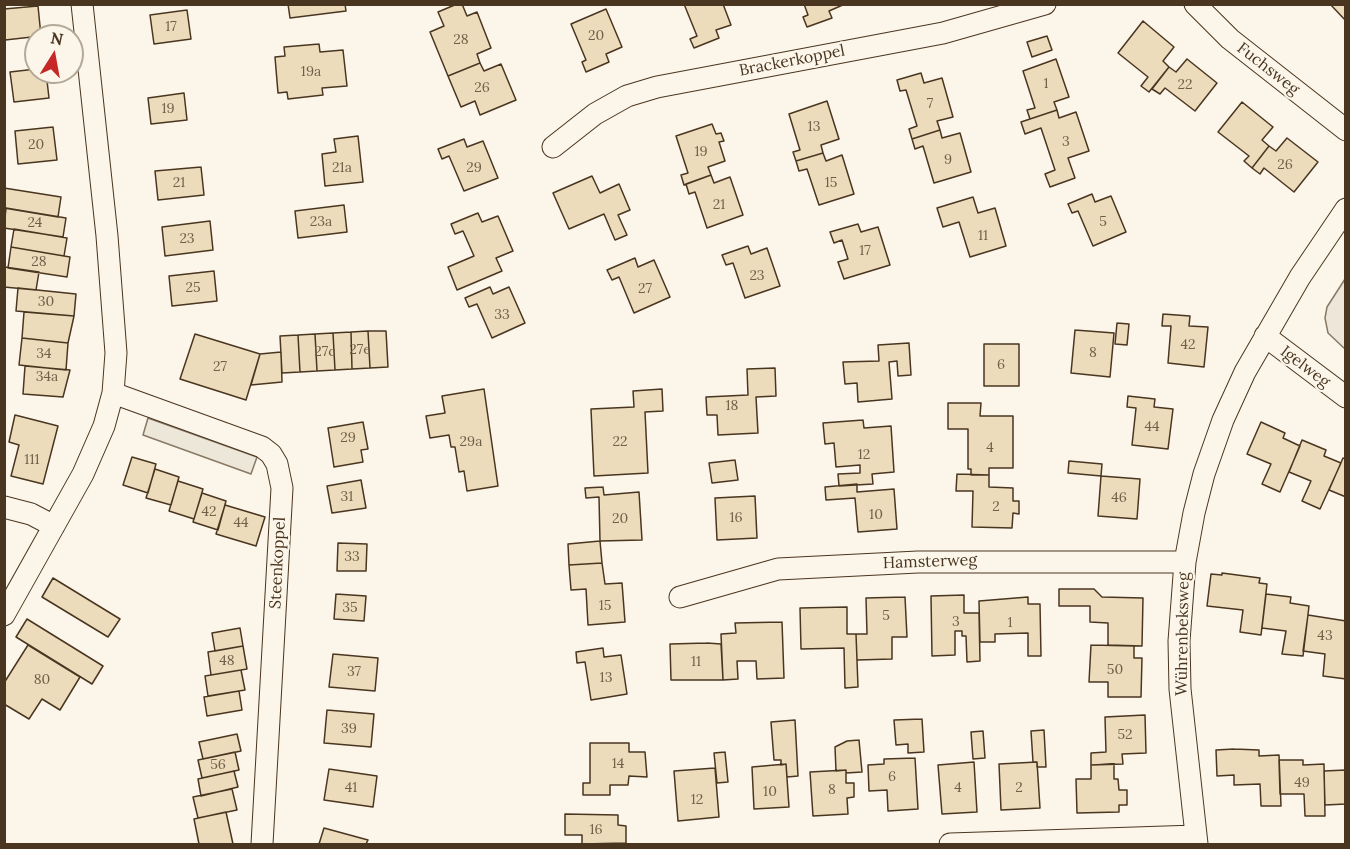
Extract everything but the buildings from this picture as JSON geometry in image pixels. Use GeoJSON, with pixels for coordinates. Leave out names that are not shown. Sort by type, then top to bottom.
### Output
{"type":"FeatureCollection","features":[{"type":"Feature","properties":{"kind":"street"},"geometry":{"type":"LineString","coordinates":[[4,615],[96,445],[113,393],[116,353],[107,236],[82,4]]}},
{"type":"Feature","properties":{"kind":"street","name":"Brackerkoppel"},"geometry":{"type":"LineString","coordinates":[[553,147],[596,114],[627,96],[657,87],[943,33],[1045,4]]}},
{"type":"Feature","properties":{"kind":"street","name":"Fuchsweg"},"geometry":{"type":"LineString","coordinates":[[1195,4],[1230,39],[1346,130]]}},
{"type":"Feature","properties":{"kind":"street","name":"Wührenbeksweg"},"geometry":{"type":"LineString","coordinates":[[1196,840],[1180,689],[1179,641],[1185,562],[1204,474],[1222,420],[1265,336],[1346,209]]}},
{"type":"Feature","properties":{"kind":"street","name":"Igelweg"},"geometry":{"type":"LineString","coordinates":[[1265,336],[1346,397]]}},
{"type":"Feature","properties":{"kind":"street","name":"Steenkoppel"},"geometry":{"type":"LineString","coordinates":[[113,393],[262,447],[271,454],[281,475],[262,844]]}},
{"type":"Feature","properties":{"kind":"street"},"geometry":{"type":"LineString","coordinates":[[4,507],[30,514],[54,526]]}},
{"type":"Feature","properties":{"kind":"street","name":"Hamsterweg"},"geometry":{"type":"LineString","coordinates":[[680,597],[778,569],[918,562],[1185,562]]}},
{"type":"Feature","properties":{"kind":"street"},"geometry":{"type":"LineString","coordinates":[[950,844],[1196,840]]}},
{"type":"Feature","properties":{"kind":"shaded area"},"geometry":{"type":"Polygon","coordinates":[[[1345,279],[1346,349],[1328,333],[1325,318],[1327,307],[1345,279]]]}},
{"type":"Feature","properties":{"kind":"shaded area"},"geometry":{"type":"Polygon","coordinates":[[[148,418],[257,457],[251,474],[143,435],[148,418]]]}}]}
